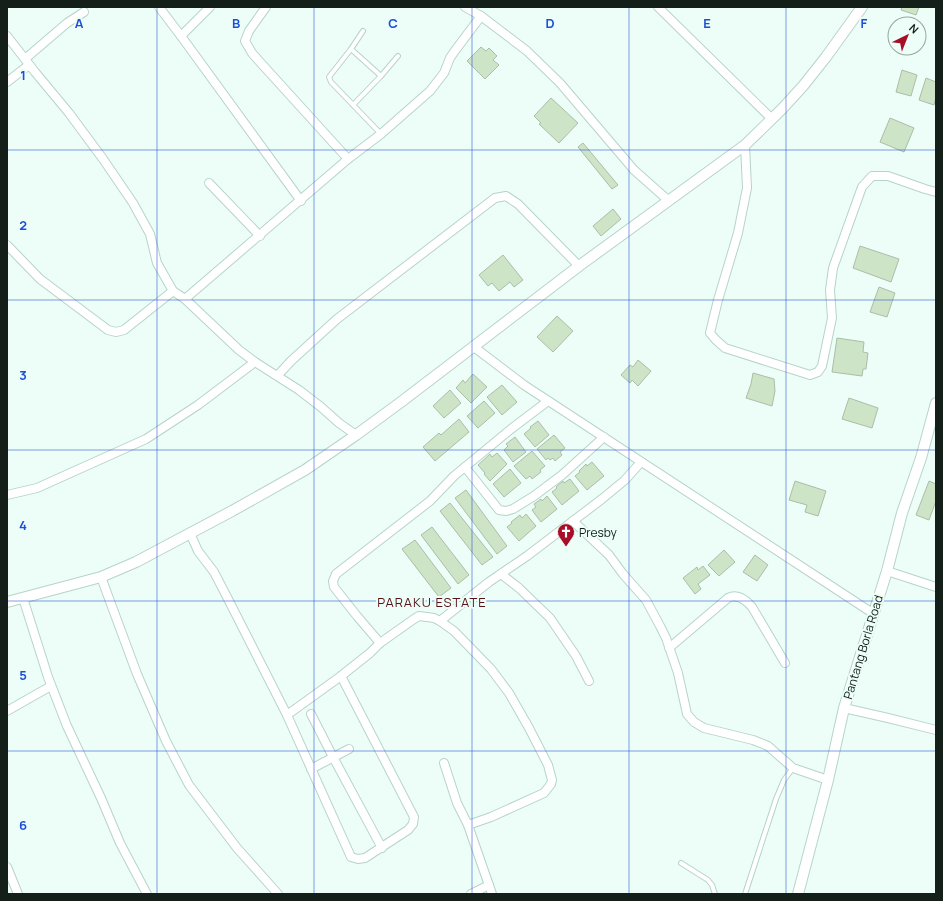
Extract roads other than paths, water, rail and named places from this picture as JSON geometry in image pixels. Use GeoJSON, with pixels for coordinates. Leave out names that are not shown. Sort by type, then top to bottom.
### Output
{"type":"FeatureCollection","features":[{"type":"Feature","properties":{"kind":"street"},"geometry":{"type":"LineString","coordinates":[[159,7],[301,201]]}},
{"type":"Feature","properties":{"kind":"street"},"geometry":{"type":"LineString","coordinates":[[181,36],[210,7]]}},
{"type":"Feature","properties":{"kind":"street"},"geometry":{"type":"LineString","coordinates":[[266,7],[249,31],[245,41],[252,53],[348,159]]}},
{"type":"Feature","properties":{"kind":"street"},"geometry":{"type":"LineString","coordinates":[[465,7],[481,16],[527,51],[560,82],[634,170],[669,201]]}},
{"type":"Feature","properties":{"kind":"street"},"geometry":{"type":"LineString","coordinates":[[7,602],[101,577],[148,556],[232,512],[305,470],[356,435],[579,266],[745,145],[803,86],[862,7]]}},
{"type":"Feature","properties":{"kind":"street"},"geometry":{"type":"LineString","coordinates":[[663,8],[772,119]]}},
{"type":"Feature","properties":{"kind":"street"},"geometry":{"type":"LineString","coordinates":[[7,82],[67,23],[84,12]]}},
{"type":"Feature","properties":{"kind":"street"},"geometry":{"type":"LineString","coordinates":[[186,299],[348,159],[381,134],[430,91],[444,73],[454,52],[481,16]]}},
{"type":"Feature","properties":{"kind":"street"},"geometry":{"type":"LineString","coordinates":[[7,36],[69,112],[133,203],[150,234],[157,263],[173,292],[186,299],[239,350],[299,390],[356,435]]}},
{"type":"Feature","properties":{"kind":"street"},"geometry":{"type":"LineString","coordinates":[[745,145],[748,188],[738,233],[710,333],[725,348],[810,375],[818,372],[822,366],[832,318],[830,290],[833,268],[862,188],[872,176],[888,176],[936,192]]}},
{"type":"Feature","properties":{"kind":"street"},"geometry":{"type":"LineString","coordinates":[[209,183],[260,236]]}},
{"type":"Feature","properties":{"kind":"street"},"geometry":{"type":"LineString","coordinates":[[278,376],[291,361],[337,319],[495,198],[506,196],[518,204],[579,266]]}},
{"type":"Feature","properties":{"kind":"street"},"geometry":{"type":"LineString","coordinates":[[7,245],[40,279],[108,330],[116,332],[124,330],[173,292]]}},
{"type":"Feature","properties":{"kind":"street"},"geometry":{"type":"LineString","coordinates":[[474,347],[524,385],[874,614]]}},
{"type":"Feature","properties":{"kind":"street"},"geometry":{"type":"LineString","coordinates":[[7,495],[37,488],[146,439],[198,406],[255,362]]}},
{"type":"Feature","properties":{"kind":"street"},"geometry":{"type":"LineString","coordinates":[[380,643],[334,587],[333,581],[336,574],[430,501],[454,476],[548,401]]}},
{"type":"Feature","properties":{"kind":"street","name":"Pantang Borla Road"},"geometry":{"type":"LineString","coordinates":[[798,894],[828,780],[844,708],[874,614],[902,513],[921,458],[936,402]]}},
{"type":"Feature","properties":{"kind":"street"},"geometry":{"type":"LineString","coordinates":[[465,467],[499,510],[513,510],[562,475],[604,437]]}},
{"type":"Feature","properties":{"kind":"street"},"geometry":{"type":"LineString","coordinates":[[440,621],[625,480],[641,462]]}},
{"type":"Feature","properties":{"kind":"street"},"geometry":{"type":"LineString","coordinates":[[573,521],[609,555],[623,574],[646,600],[660,626],[669,648],[678,673],[687,714],[694,722],[704,728],[753,740],[768,746],[793,768],[828,780]]}},
{"type":"Feature","properties":{"kind":"street"},"geometry":{"type":"LineString","coordinates":[[190,533],[198,551],[214,572],[287,715],[351,857],[358,859],[365,858],[408,830],[413,824],[414,818],[341,676]]}},
{"type":"Feature","properties":{"kind":"street"},"geometry":{"type":"LineString","coordinates":[[886,572],[936,587]]}},
{"type":"Feature","properties":{"kind":"street"},"geometry":{"type":"LineString","coordinates":[[501,574],[519,588],[550,618],[576,656],[589,681]]}},
{"type":"Feature","properties":{"kind":"street"},"geometry":{"type":"LineString","coordinates":[[101,577],[138,674],[166,741],[189,785],[237,848],[278,894]]}},
{"type":"Feature","properties":{"kind":"street"},"geometry":{"type":"LineString","coordinates":[[669,648],[733,595],[740,597],[752,607],[785,663]]}},
{"type":"Feature","properties":{"kind":"street"},"geometry":{"type":"LineString","coordinates":[[23,598],[51,686],[67,726],[101,798],[120,843],[147,894]]}},
{"type":"Feature","properties":{"kind":"street"},"geometry":{"type":"LineString","coordinates":[[287,715],[341,676],[380,643],[414,619],[420,616],[434,618],[440,621],[454,631],[491,669],[510,693],[548,765],[552,780],[551,784],[544,793],[491,817],[468,825]]}},
{"type":"Feature","properties":{"kind":"street"},"geometry":{"type":"LineString","coordinates":[[7,711],[51,686]]}},
{"type":"Feature","properties":{"kind":"street"},"geometry":{"type":"LineString","coordinates":[[844,708],[936,730]]}},
{"type":"Feature","properties":{"kind":"street"},"geometry":{"type":"LineString","coordinates":[[311,714],[382,848]]}},
{"type":"Feature","properties":{"kind":"street"},"geometry":{"type":"LineString","coordinates":[[311,769],[348,749]]}},
{"type":"Feature","properties":{"kind":"street"},"geometry":{"type":"LineString","coordinates":[[444,763],[457,803],[468,825],[492,894]]}},
{"type":"Feature","properties":{"kind":"street"},"geometry":{"type":"LineString","coordinates":[[7,867],[18,894]]}},
{"type":"Feature","properties":{"kind":"street"},"geometry":{"type":"LineString","coordinates":[[471,894],[489,885]]}},
{"type":"Feature","properties":{"kind":"lane"},"geometry":{"type":"LineString","coordinates":[[363,31],[329,77],[331,82],[381,134]]}},
{"type":"Feature","properties":{"kind":"lane"},"geometry":{"type":"LineString","coordinates":[[351,49],[381,76]]}},
{"type":"Feature","properties":{"kind":"lane"},"geometry":{"type":"LineString","coordinates":[[353,105],[398,56]]}},
{"type":"Feature","properties":{"kind":"lane"},"geometry":{"type":"LineString","coordinates":[[745,894],[776,799],[784,780],[793,768]]}},
{"type":"Feature","properties":{"kind":"lane"},"geometry":{"type":"LineString","coordinates":[[681,863],[708,880],[712,884],[715,894]]}},
{"type":"Feature","properties":{"kind":"place","name":"Presby"},"geometry":{"type":"Point","coordinates":[566,547]}},
{"type":"Feature","properties":{"kind":"district","name":"PARAKU ESTATE"},"geometry":{"type":"Point","coordinates":[432,602]}}]}
